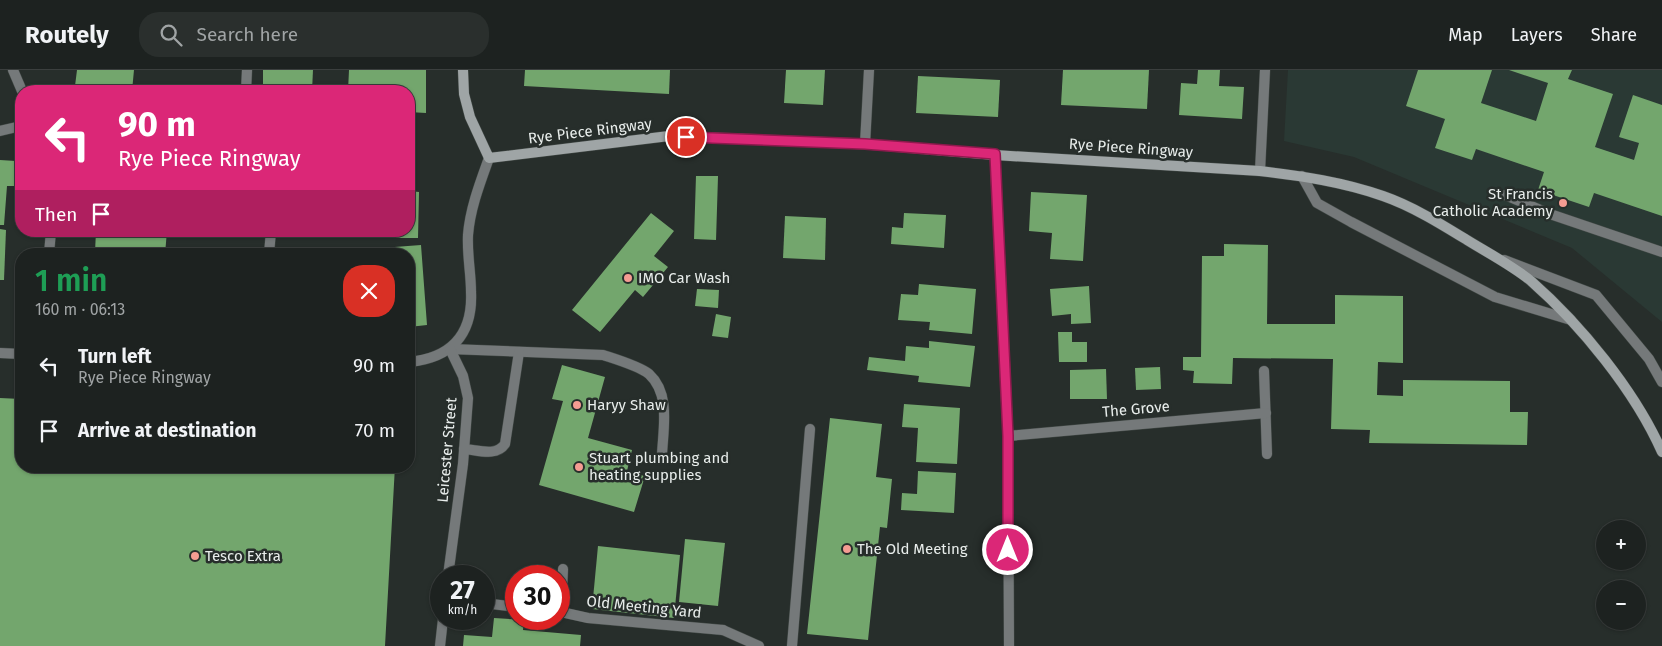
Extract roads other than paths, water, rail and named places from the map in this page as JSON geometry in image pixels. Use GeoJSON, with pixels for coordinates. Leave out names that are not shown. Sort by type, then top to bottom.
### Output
{"type":"FeatureCollection","features":[{"type":"Feature","properties":{"kind":"main road"},"geometry":{"type":"LineString","coordinates":[[463,70],[464,94],[470,117],[489,158]]}},
{"type":"Feature","properties":{"kind":"main road","name":"Rye Piece Ringway"},"geometry":{"type":"LineString","coordinates":[[489,158],[669,136],[865,144],[1260,171],[1302,176],[1342,184],[1385,197],[1438,222],[1530,281],[1595,347],[1621,381],[1662,452]]}},
{"type":"Feature","properties":{"kind":"street"},"geometry":{"type":"LineString","coordinates":[[13,70],[19,85]]}},
{"type":"Feature","properties":{"kind":"street"},"geometry":{"type":"LineString","coordinates":[[246,85],[247,70]]}},
{"type":"Feature","properties":{"kind":"street"},"geometry":{"type":"LineString","coordinates":[[865,144],[869,70]]}},
{"type":"Feature","properties":{"kind":"street"},"geometry":{"type":"LineString","coordinates":[[1260,171],[1265,70]]}},
{"type":"Feature","properties":{"kind":"street"},"geometry":{"type":"LineString","coordinates":[[0,131],[15,127]]}},
{"type":"Feature","properties":{"kind":"street"},"geometry":{"type":"LineString","coordinates":[[995,154],[1008,436],[1009,646]]}},
{"type":"Feature","properties":{"kind":"street"},"geometry":{"type":"LineString","coordinates":[[415,361],[434,357],[450,349],[463,334],[470,314],[469,221],[489,158]]}},
{"type":"Feature","properties":{"kind":"street"},"geometry":{"type":"LineString","coordinates":[[1302,176],[1318,203],[1351,222],[1495,297],[1570,320]]}},
{"type":"Feature","properties":{"kind":"street"},"geometry":{"type":"LineString","coordinates":[[1505,195],[1550,214],[1662,252]]}},
{"type":"Feature","properties":{"kind":"street"},"geometry":{"type":"LineString","coordinates":[[1489,254],[1596,295],[1650,359],[1661,378]]}},
{"type":"Feature","properties":{"kind":"street"},"geometry":{"type":"LineString","coordinates":[[450,349],[603,355],[621,360],[649,374],[661,391],[664,413],[662,455]]}},
{"type":"Feature","properties":{"kind":"street","name":"Leicester Street"},"geometry":{"type":"LineString","coordinates":[[449,565],[464,448],[468,398],[463,376],[450,349]]}},
{"type":"Feature","properties":{"kind":"street"},"geometry":{"type":"LineString","coordinates":[[464,448],[493,452],[505,444],[519,352]]}},
{"type":"Feature","properties":{"kind":"street"},"geometry":{"type":"LineString","coordinates":[[0,353],[15,354]]}},
{"type":"Feature","properties":{"kind":"street"},"geometry":{"type":"LineString","coordinates":[[1264,371],[1267,454]]}},
{"type":"Feature","properties":{"kind":"street","name":"The Grove"},"geometry":{"type":"LineString","coordinates":[[1008,436],[1266,413]]}},
{"type":"Feature","properties":{"kind":"street"},"geometry":{"type":"LineString","coordinates":[[792,646],[810,429]]}},
{"type":"Feature","properties":{"kind":"street","name":"Old Meeting Yard"},"geometry":{"type":"LineString","coordinates":[[570,614],[588,618],[723,630],[759,646]]}},
{"type":"Feature","properties":{"kind":"street"},"geometry":{"type":"LineString","coordinates":[[440,646],[442,630]]}},
{"type":"Feature","properties":{"kind":"place","name":"St Francis Catholic Academy"},"geometry":{"type":"Point","coordinates":[1563,203]}},
{"type":"Feature","properties":{"kind":"place","name":"IMO Car Wash"},"geometry":{"type":"Point","coordinates":[628,278]}},
{"type":"Feature","properties":{"kind":"place","name":"Haryy Shaw"},"geometry":{"type":"Point","coordinates":[577,405]}},
{"type":"Feature","properties":{"kind":"place","name":"Stuart plumbing and heating supplies"},"geometry":{"type":"Point","coordinates":[579,467]}},
{"type":"Feature","properties":{"kind":"place","name":"The Old Meeting"},"geometry":{"type":"Point","coordinates":[847,549]}},
{"type":"Feature","properties":{"kind":"place","name":"Tesco Extra"},"geometry":{"type":"Point","coordinates":[195,556]}}]}
